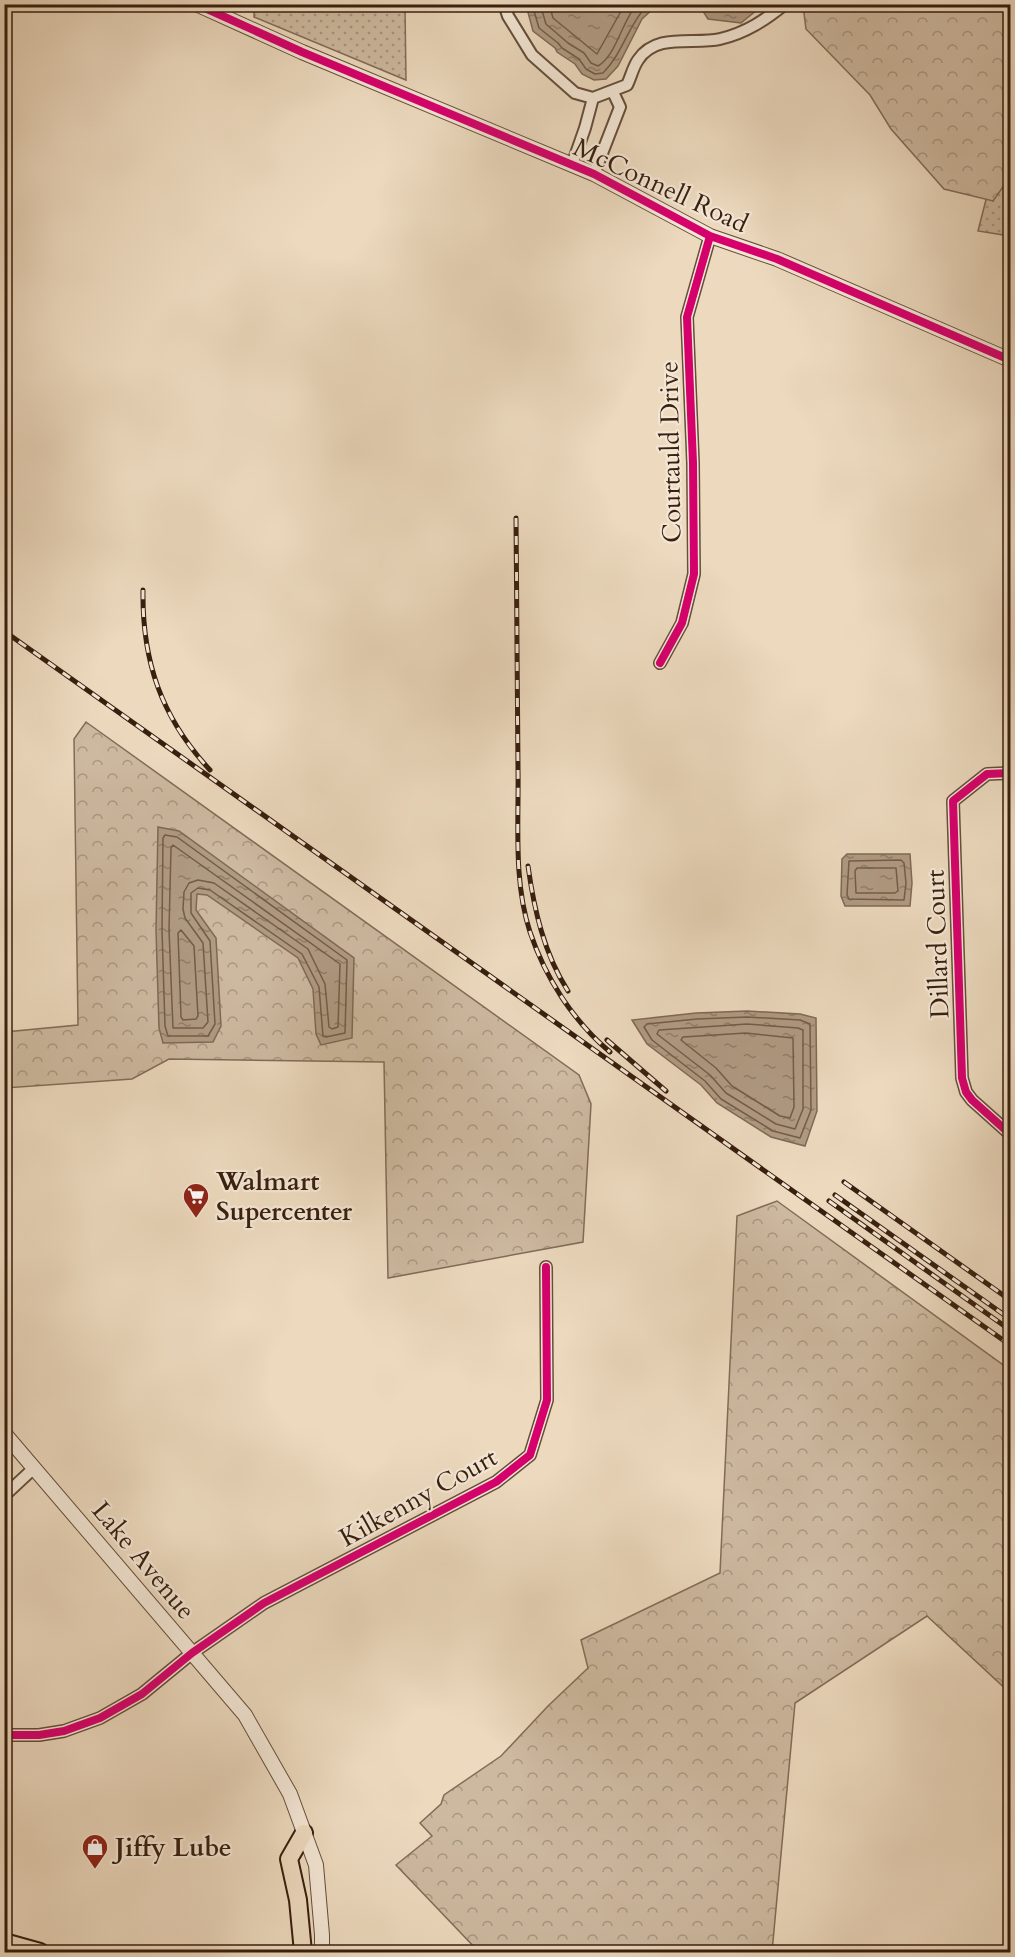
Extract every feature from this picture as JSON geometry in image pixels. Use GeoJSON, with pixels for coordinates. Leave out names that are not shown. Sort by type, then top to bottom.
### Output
{"type":"FeatureCollection","features":[{"type":"Feature","properties":{"kind":"main road"},"geometry":{"type":"LineString","coordinates":[[303,1953],[298,1900],[290,1859],[304,1833]]}},
{"type":"Feature","properties":{"kind":"main road"},"geometry":{"type":"LineString","coordinates":[[4,1942],[40,1953]]}},
{"type":"Feature","properties":{"kind":"street","name":"McConnell Road"},"geometry":{"type":"LineString","coordinates":[[196,4],[302,52],[594,174],[710,236],[777,259],[1011,360]]}},
{"type":"Feature","properties":{"kind":"street"},"geometry":{"type":"LineString","coordinates":[[504,4],[508,16],[532,55],[576,93],[593,98],[627,85],[639,59],[651,48],[668,42],[720,39],[758,25],[785,4]]}},
{"type":"Feature","properties":{"kind":"street"},"geometry":{"type":"LineString","coordinates":[[594,174],[620,107],[613,92]]}},
{"type":"Feature","properties":{"kind":"street"},"geometry":{"type":"LineString","coordinates":[[572,165],[593,98]]}},
{"type":"Feature","properties":{"kind":"street","name":"Courtauld Drive"},"geometry":{"type":"LineString","coordinates":[[660,663],[682,623],[694,574],[694,469],[687,317],[710,236]]}},
{"type":"Feature","properties":{"kind":"street","name":"Dillard Court"},"geometry":{"type":"LineString","coordinates":[[1011,772],[987,774],[952,801],[962,1078],[966,1092],[972,1100],[1011,1134]]}},
{"type":"Feature","properties":{"kind":"street","name":"Kilkenny Court"},"geometry":{"type":"LineString","coordinates":[[4,1735],[39,1735],[64,1731],[100,1718],[142,1694],[192,1653],[264,1603],[496,1482],[530,1455],[547,1400],[546,1267]]}},
{"type":"Feature","properties":{"kind":"street","name":"Lake Avenue"},"geometry":{"type":"LineString","coordinates":[[4,1433],[245,1714],[290,1794],[316,1865],[322,1953]]}},
{"type":"Feature","properties":{"kind":"street"},"geometry":{"type":"LineString","coordinates":[[4,1496],[34,1468]]}},
{"type":"Feature","properties":{"kind":"green space"},"geometry":{"type":"Polygon","coordinates":[[[254,5],[405,5],[406,80],[254,17],[254,5]]]}},
{"type":"Feature","properties":{"kind":"green space"},"geometry":{"type":"Polygon","coordinates":[[[803,5],[1010,5],[1010,177],[993,201],[944,189],[891,129],[870,95],[806,29],[803,5]]]}},
{"type":"Feature","properties":{"kind":"green space"},"geometry":{"type":"Polygon","coordinates":[[[1010,106],[1010,236],[978,231],[1010,106]]]}},
{"type":"Feature","properties":{"kind":"green space"},"geometry":{"type":"Polygon","coordinates":[[[86,722],[579,1075],[591,1104],[583,1242],[388,1278],[384,1062],[169,1059],[132,1079],[5,1088],[5,1032],[78,1025],[74,739],[86,722]]]}},
{"type":"Feature","properties":{"kind":"green space"},"geometry":{"type":"Polygon","coordinates":[[[777,1201],[1010,1370],[1010,1693],[927,1616],[795,1703],[772,1952],[479,1952],[396,1865],[432,1836],[420,1823],[441,1804],[444,1795],[501,1756],[588,1668],[581,1640],[720,1573],[737,1216],[777,1201]]]}},
{"type":"Feature","properties":{"kind":"water"},"geometry":{"type":"Polygon","coordinates":[[[526,4],[657,5],[642,19],[618,66],[606,79],[594,80],[582,74],[575,64],[533,31],[526,4]]]}},
{"type":"Feature","properties":{"kind":"water"},"geometry":{"type":"Polygon","coordinates":[[[699,5],[763,5],[741,23],[708,19],[699,5]]]}},
{"type":"Feature","properties":{"kind":"water"},"geometry":{"type":"Polygon","coordinates":[[[158,827],[179,831],[354,958],[352,1038],[321,1045],[316,1034],[313,989],[298,958],[207,895],[197,894],[196,910],[216,938],[221,1026],[213,1042],[163,1043],[159,1028],[156,930],[158,827]]]}},
{"type":"Feature","properties":{"kind":"water"},"geometry":{"type":"Polygon","coordinates":[[[847,854],[910,854],[912,883],[910,906],[845,906],[841,896],[842,859],[847,854]]]}},
{"type":"Feature","properties":{"kind":"water"},"geometry":{"type":"Polygon","coordinates":[[[747,1011],[800,1014],[816,1018],[817,1111],[805,1146],[771,1137],[717,1103],[701,1085],[647,1044],[632,1020],[696,1013],[747,1011]]]}},
{"type":"Feature","properties":{"kind":"railway"},"geometry":{"type":"LineString","coordinates":[[516,518],[518,851],[521,892],[530,932],[552,982],[572,1012],[610,1052]]}},
{"type":"Feature","properties":{"kind":"railway"},"geometry":{"type":"LineString","coordinates":[[143,590],[146,641],[158,687],[179,730],[210,770]]}},
{"type":"Feature","properties":{"kind":"railway"},"geometry":{"type":"LineString","coordinates":[[4,631],[1010,1345]]}},
{"type":"Feature","properties":{"kind":"railway"},"geometry":{"type":"LineString","coordinates":[[4,775],[9,780]]}},
{"type":"Feature","properties":{"kind":"railway"},"geometry":{"type":"LineString","coordinates":[[528,866],[533,898],[546,947],[568,991]]}},
{"type":"Feature","properties":{"kind":"railway"},"geometry":{"type":"LineString","coordinates":[[607,1040],[666,1091]]}},
{"type":"Feature","properties":{"kind":"railway"},"geometry":{"type":"LineString","coordinates":[[844,1182],[1010,1300]]}},
{"type":"Feature","properties":{"kind":"railway"},"geometry":{"type":"LineString","coordinates":[[835,1195],[1010,1319]]}},
{"type":"Feature","properties":{"kind":"railway"},"geometry":{"type":"LineString","coordinates":[[829,1201],[1010,1330]]}},
{"type":"Feature","properties":{"kind":"cycle path"},"geometry":{"type":"LineString","coordinates":[[196,4],[302,52],[594,174],[710,236],[777,259],[1010,360]]}},
{"type":"Feature","properties":{"kind":"cycle path"},"geometry":{"type":"LineString","coordinates":[[660,663],[682,623],[694,574],[693,463],[687,317],[710,236]]}},
{"type":"Feature","properties":{"kind":"cycle path"},"geometry":{"type":"LineString","coordinates":[[1010,773],[987,774],[953,801],[962,1078],[966,1092],[972,1100],[1010,1134]]}},
{"type":"Feature","properties":{"kind":"cycle path"},"geometry":{"type":"LineString","coordinates":[[4,1735],[39,1735],[64,1731],[100,1718],[142,1694],[192,1653],[264,1603],[496,1482],[530,1455],[547,1400],[546,1267]]}},
{"type":"Feature","properties":{"kind":"place","name":"Walmart Supercenter"},"geometry":{"type":"Point","coordinates":[196,1219]}},
{"type":"Feature","properties":{"kind":"place","name":"Jiffy Lube"},"geometry":{"type":"Point","coordinates":[95,1870]}}]}
